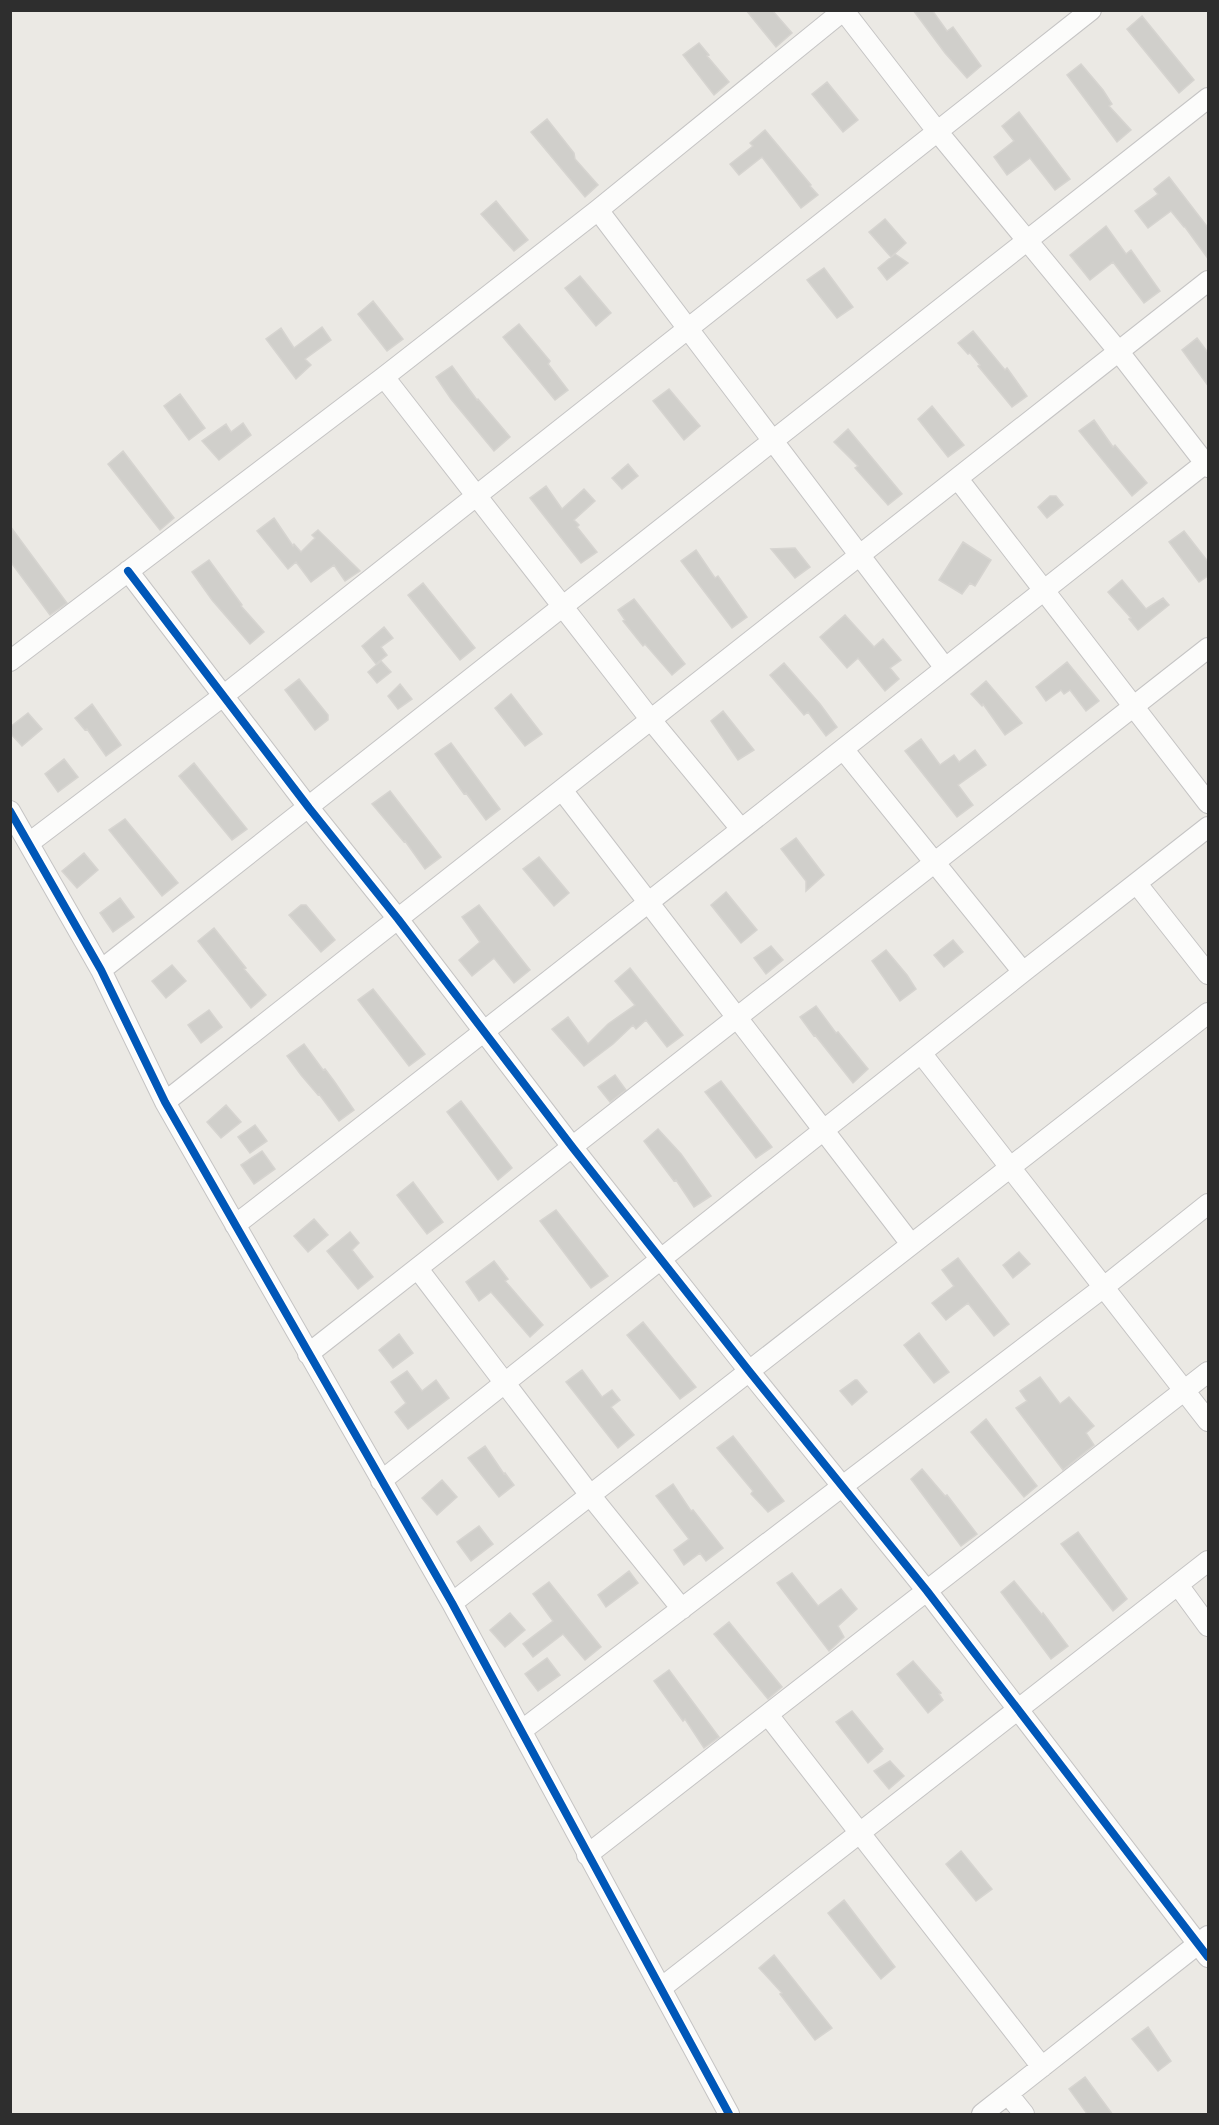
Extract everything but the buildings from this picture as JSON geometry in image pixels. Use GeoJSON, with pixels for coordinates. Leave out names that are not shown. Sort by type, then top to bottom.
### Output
{"type":"FeatureCollection","features":[{"type":"Feature","properties":{"kind":"street"},"geometry":{"type":"LineString","coordinates":[[29,843],[223,696],[1091,10]]}},
{"type":"Feature","properties":{"kind":"street"},"geometry":{"type":"LineString","coordinates":[[10,660],[384,377],[598,210],[844,11],[937,131],[1208,464],[1044,590],[485,1032],[235,1225]]}},
{"type":"Feature","properties":{"kind":"street"},"geometry":{"type":"LineString","coordinates":[[101,970],[1209,98]]}},
{"type":"Feature","properties":{"kind":"street"},"geometry":{"type":"LineString","coordinates":[[598,210],[945,668]]}},
{"type":"Feature","properties":{"kind":"street"},"geometry":{"type":"LineString","coordinates":[[165,1102],[1209,281]]}},
{"type":"Feature","properties":{"kind":"street"},"geometry":{"type":"LineString","coordinates":[[384,377],[651,720],[741,830]]}},
{"type":"Feature","properties":{"kind":"street"},"geometry":{"type":"LineString","coordinates":[[958,479],[1209,803]]}},
{"type":"Feature","properties":{"kind":"street"},"geometry":{"type":"LineString","coordinates":[[128,571],[573,1148],[927,1591],[1205,1946],[1042,2067],[982,2115]]}},
{"type":"Feature","properties":{"kind":"street"},"geometry":{"type":"LineString","coordinates":[[308,1354],[1209,648]]}},
{"type":"Feature","properties":{"kind":"street"},"geometry":{"type":"LineString","coordinates":[[843,749],[1023,972]]}},
{"type":"Feature","properties":{"kind":"street"},"geometry":{"type":"LineString","coordinates":[[562,790],[911,1244]]}},
{"type":"Feature","properties":{"kind":"street"},"geometry":{"type":"LineString","coordinates":[[10,811],[101,970],[165,1102],[452,1602],[729,2115]]}},
{"type":"Feature","properties":{"kind":"street"},"geometry":{"type":"LineString","coordinates":[[381,1481],[1209,827]]}},
{"type":"Feature","properties":{"kind":"street"},"geometry":{"type":"LineString","coordinates":[[1137,884],[1209,974]]}},
{"type":"Feature","properties":{"kind":"street"},"geometry":{"type":"LineString","coordinates":[[452,1602],[1209,1013]]}},
{"type":"Feature","properties":{"kind":"street"},"geometry":{"type":"LineString","coordinates":[[921,1053],[1209,1421]]}},
{"type":"Feature","properties":{"kind":"street"},"geometry":{"type":"LineString","coordinates":[[521,1731],[1104,1287],[1209,1204]]}},
{"type":"Feature","properties":{"kind":"street"},"geometry":{"type":"LineString","coordinates":[[418,1269],[590,1495],[682,1608]]}},
{"type":"Feature","properties":{"kind":"street"},"geometry":{"type":"LineString","coordinates":[[587,1855],[1209,1372]]}},
{"type":"Feature","properties":{"kind":"street"},"geometry":{"type":"LineString","coordinates":[[661,1988],[1209,1561]]}},
{"type":"Feature","properties":{"kind":"street"},"geometry":{"type":"LineString","coordinates":[[1178,1585],[1209,1626]]}},
{"type":"Feature","properties":{"kind":"street"},"geometry":{"type":"LineString","coordinates":[[768,1715],[1042,2067]]}},
{"type":"Feature","properties":{"kind":"street"},"geometry":{"type":"LineString","coordinates":[[1008,2094],[1024,2115]]}},
{"type":"Feature","properties":{"kind":"cycle path"},"geometry":{"type":"LineString","coordinates":[[128,571],[573,1148],[927,1591],[1208,1957]]}},
{"type":"Feature","properties":{"kind":"cycle path"},"geometry":{"type":"LineString","coordinates":[[10,811],[101,970],[165,1102],[452,1603],[729,2114]]}}]}
